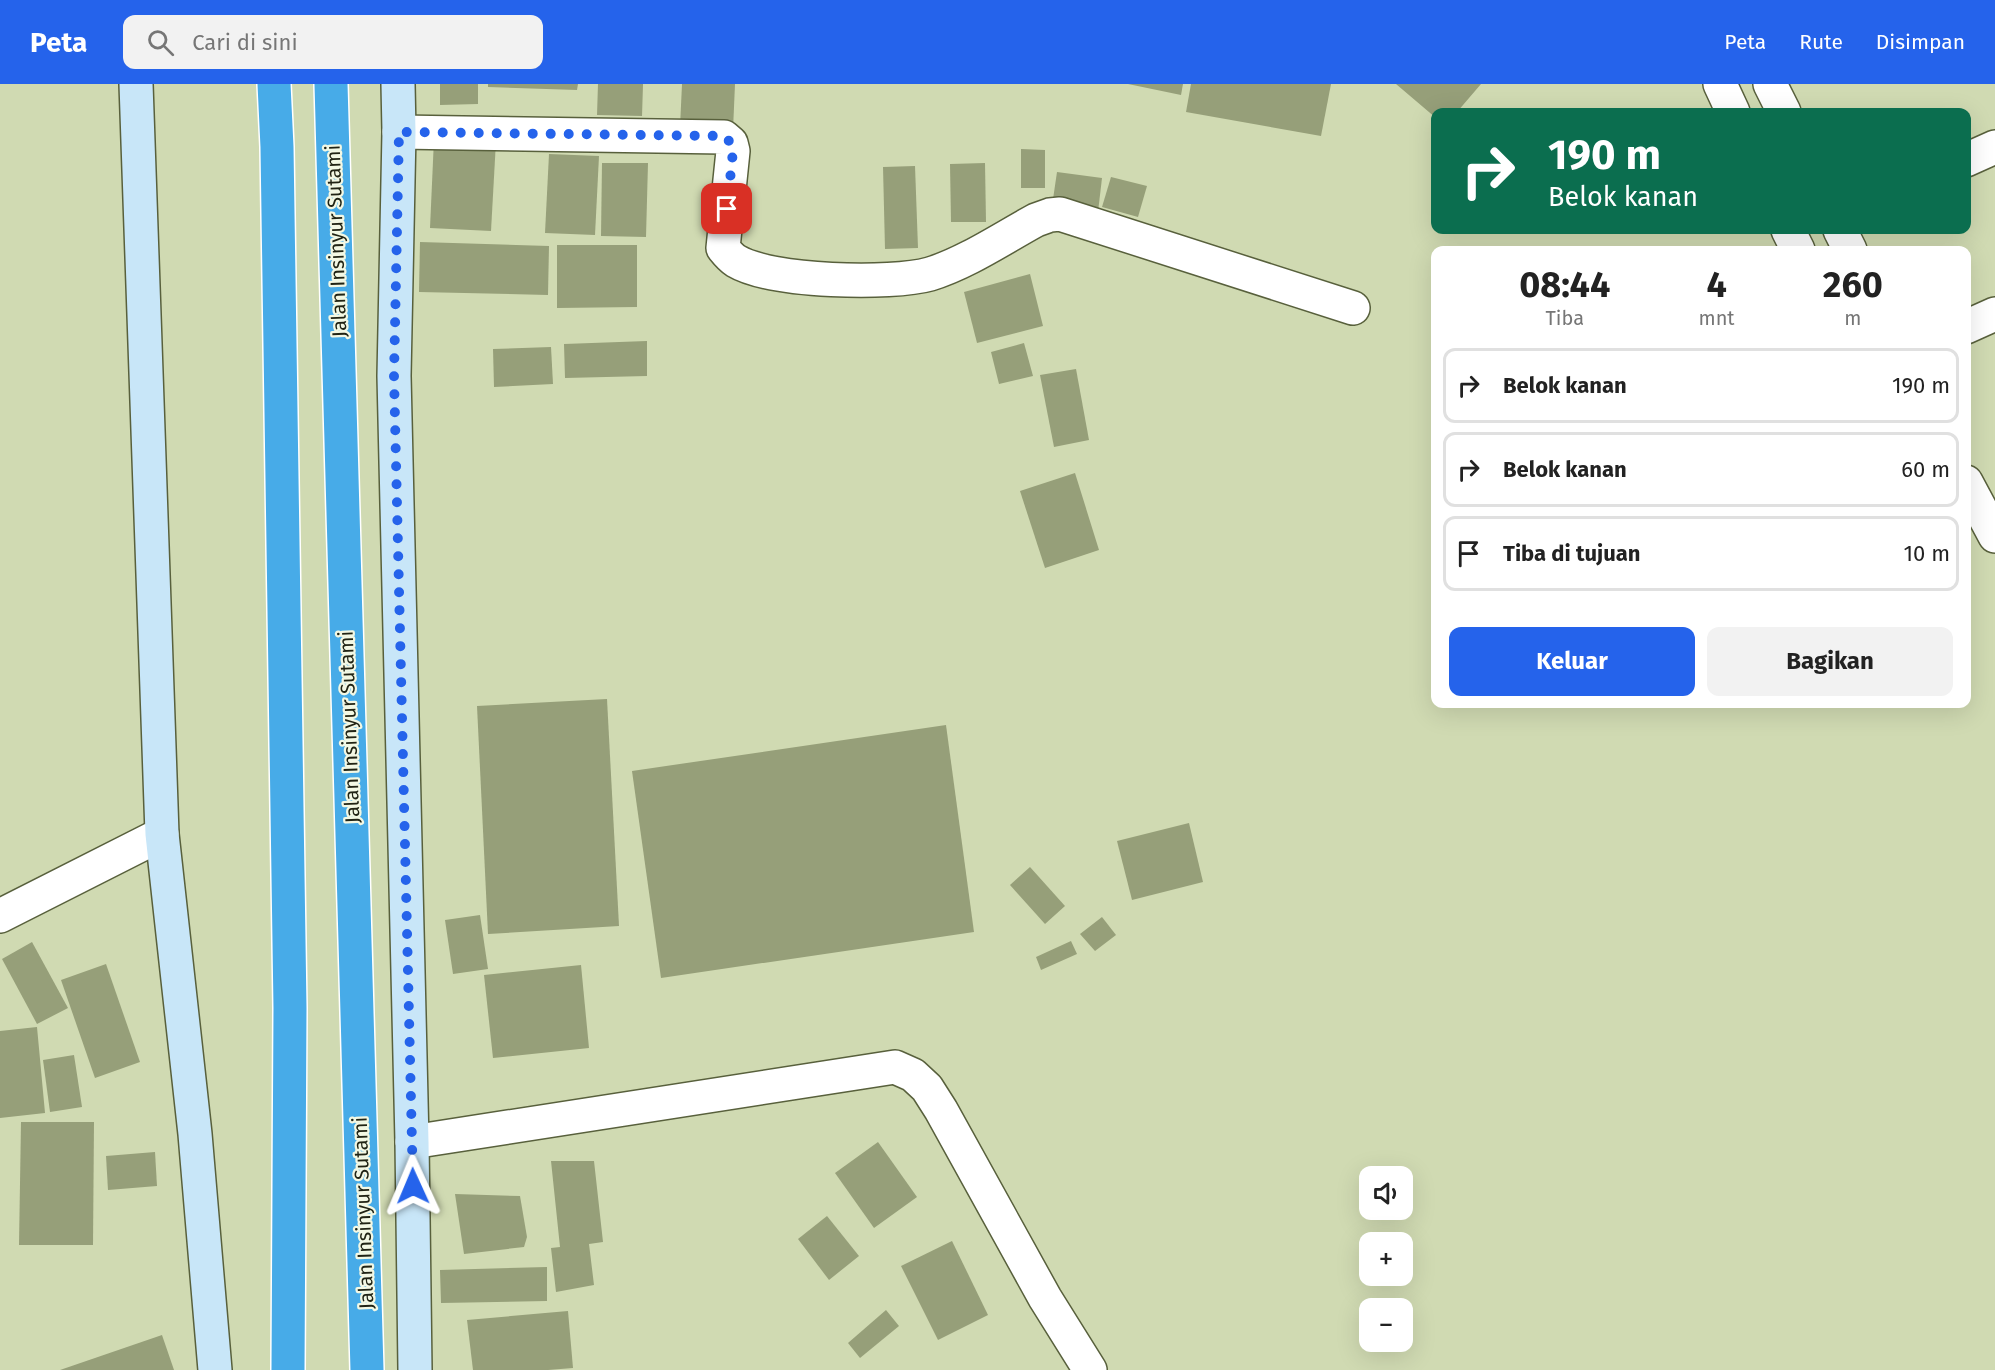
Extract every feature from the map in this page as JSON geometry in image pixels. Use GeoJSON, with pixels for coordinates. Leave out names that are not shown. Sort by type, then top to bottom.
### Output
{"type":"FeatureCollection","features":[{"type":"Feature","properties":{"kind":"highway"},"geometry":{"type":"LineString","coordinates":[[274,84],[284,534],[290,1008],[288,1370]]}},
{"type":"Feature","properties":{"kind":"highway","name":"Jalan Insinyur Sutami"},"geometry":{"type":"LineString","coordinates":[[331,84],[367,1370]]}},
{"type":"Feature","properties":{"kind":"street"},"geometry":{"type":"LineString","coordinates":[[136,84],[162,834],[195,1134],[215,1370]]}},
{"type":"Feature","properties":{"kind":"street"},"geometry":{"type":"LineString","coordinates":[[398,84],[394,376],[412,1142],[415,1370]]}},
{"type":"Feature","properties":{"kind":"street"},"geometry":{"type":"LineString","coordinates":[[1770,84],[1782,108]]}},
{"type":"Feature","properties":{"kind":"street"},"geometry":{"type":"LineString","coordinates":[[399,132],[724,136],[731,143],[733,151],[723,248],[737,262],[770,273],[856,280],[919,276],[950,266],[1036,220],[1060,214],[1353,308]]}},
{"type":"Feature","properties":{"kind":"street"},"geometry":{"type":"LineString","coordinates":[[1971,158],[1995,147]]}},
{"type":"Feature","properties":{"kind":"street"},"geometry":{"type":"LineString","coordinates":[[1971,325],[1995,314]]}},
{"type":"Feature","properties":{"kind":"street"},"geometry":{"type":"LineString","coordinates":[[1971,491],[1995,536]]}},
{"type":"Feature","properties":{"kind":"street"},"geometry":{"type":"LineString","coordinates":[[0,916],[162,834]]}},
{"type":"Feature","properties":{"kind":"street"},"geometry":{"type":"LineString","coordinates":[[412,1142],[895,1067],[914,1075],[927,1088],[1045,1298],[1090,1370]]}},
{"type":"Feature","properties":{"kind":"building"},"geometry":{"type":"Polygon","coordinates":[[[440,84],[478,84],[478,104],[440,105],[440,84]]]}},
{"type":"Feature","properties":{"kind":"building"},"geometry":{"type":"Polygon","coordinates":[[[488,84],[578,84],[577,90],[488,87],[488,84]]]}},
{"type":"Feature","properties":{"kind":"building"},"geometry":{"type":"Polygon","coordinates":[[[598,84],[643,84],[642,116],[597,115],[598,84]]]}},
{"type":"Feature","properties":{"kind":"building"},"geometry":{"type":"Polygon","coordinates":[[[682,84],[735,84],[733,130],[680,127],[682,84]]]}},
{"type":"Feature","properties":{"kind":"building"},"geometry":{"type":"Polygon","coordinates":[[[1128,84],[1183,84],[1181,95],[1128,84]]]}},
{"type":"Feature","properties":{"kind":"building"},"geometry":{"type":"Polygon","coordinates":[[[1191,84],[1331,84],[1321,136],[1186,112],[1191,84]]]}},
{"type":"Feature","properties":{"kind":"building"},"geometry":{"type":"Polygon","coordinates":[[[1396,84],[1481,84],[1460,108],[1431,108],[1431,114],[1396,84]]]}},
{"type":"Feature","properties":{"kind":"building"},"geometry":{"type":"Polygon","coordinates":[[[434,139],[496,141],[491,231],[430,228],[434,139]]]}},
{"type":"Feature","properties":{"kind":"building"},"geometry":{"type":"Polygon","coordinates":[[[1021,149],[1045,150],[1045,188],[1021,188],[1021,149]]]}},
{"type":"Feature","properties":{"kind":"building"},"geometry":{"type":"Polygon","coordinates":[[[549,154],[599,156],[595,235],[545,233],[549,154]]]}},
{"type":"Feature","properties":{"kind":"building"},"geometry":{"type":"Polygon","coordinates":[[[602,163],[648,163],[646,237],[601,236],[602,163]]]}},
{"type":"Feature","properties":{"kind":"building"},"geometry":{"type":"Polygon","coordinates":[[[985,163],[986,222],[951,222],[950,164],[985,163]]]}},
{"type":"Feature","properties":{"kind":"building"},"geometry":{"type":"Polygon","coordinates":[[[915,166],[918,248],[885,249],[883,167],[915,166]]]}},
{"type":"Feature","properties":{"kind":"building"},"geometry":{"type":"Polygon","coordinates":[[[1057,172],[1102,178],[1098,212],[1052,206],[1057,172]]]}},
{"type":"Feature","properties":{"kind":"building"},"geometry":{"type":"Polygon","coordinates":[[[1111,177],[1147,186],[1138,217],[1102,207],[1111,177]]]}},
{"type":"Feature","properties":{"kind":"building"},"geometry":{"type":"Polygon","coordinates":[[[420,242],[549,246],[548,295],[419,292],[420,242]]]}},
{"type":"Feature","properties":{"kind":"building"},"geometry":{"type":"Polygon","coordinates":[[[557,245],[637,245],[637,307],[557,308],[557,245]]]}},
{"type":"Feature","properties":{"kind":"building"},"geometry":{"type":"Polygon","coordinates":[[[1030,274],[1043,326],[977,343],[964,292],[1030,274]]]}},
{"type":"Feature","properties":{"kind":"building"},"geometry":{"type":"Polygon","coordinates":[[[647,341],[647,376],[565,378],[564,344],[647,341]]]}},
{"type":"Feature","properties":{"kind":"building"},"geometry":{"type":"Polygon","coordinates":[[[1024,343],[1033,376],[999,384],[991,352],[1024,343]]]}},
{"type":"Feature","properties":{"kind":"building"},"geometry":{"type":"Polygon","coordinates":[[[551,347],[553,384],[494,387],[493,349],[551,347]]]}},
{"type":"Feature","properties":{"kind":"building"},"geometry":{"type":"Polygon","coordinates":[[[1076,369],[1089,440],[1054,447],[1040,375],[1076,369]]]}},
{"type":"Feature","properties":{"kind":"building"},"geometry":{"type":"Polygon","coordinates":[[[1075,473],[1099,550],[1045,568],[1020,491],[1075,473]]]}},
{"type":"Feature","properties":{"kind":"building"},"geometry":{"type":"Polygon","coordinates":[[[607,699],[619,926],[488,934],[477,706],[607,699]]]}},
{"type":"Feature","properties":{"kind":"building"},"geometry":{"type":"Polygon","coordinates":[[[946,725],[974,932],[661,978],[632,771],[946,725]]]}},
{"type":"Feature","properties":{"kind":"building"},"geometry":{"type":"Polygon","coordinates":[[[1189,823],[1203,882],[1132,900],[1117,841],[1189,823]]]}},
{"type":"Feature","properties":{"kind":"building"},"geometry":{"type":"Polygon","coordinates":[[[1030,867],[1065,906],[1045,924],[1010,885],[1030,867]]]}},
{"type":"Feature","properties":{"kind":"building"},"geometry":{"type":"Polygon","coordinates":[[[480,915],[488,969],[453,974],[445,920],[480,915]]]}},
{"type":"Feature","properties":{"kind":"building"},"geometry":{"type":"Polygon","coordinates":[[[1102,917],[1116,935],[1095,951],[1080,934],[1102,917]]]}},
{"type":"Feature","properties":{"kind":"building"},"geometry":{"type":"Polygon","coordinates":[[[1071,941],[1077,954],[1041,970],[1036,957],[1071,941]]]}},
{"type":"Feature","properties":{"kind":"building"},"geometry":{"type":"Polygon","coordinates":[[[32,942],[68,1008],[37,1024],[2,959],[32,942]]]}},
{"type":"Feature","properties":{"kind":"building"},"geometry":{"type":"Polygon","coordinates":[[[106,964],[140,1062],[95,1078],[61,980],[106,964]]]}},
{"type":"Feature","properties":{"kind":"building"},"geometry":{"type":"Polygon","coordinates":[[[581,965],[589,1048],[493,1058],[484,975],[581,965]]]}},
{"type":"Feature","properties":{"kind":"building"},"geometry":{"type":"Polygon","coordinates":[[[37,1027],[45,1113],[0,1118],[0,1031],[37,1027]]]}},
{"type":"Feature","properties":{"kind":"building"},"geometry":{"type":"Polygon","coordinates":[[[74,1055],[82,1107],[50,1112],[43,1060],[74,1055]]]}},
{"type":"Feature","properties":{"kind":"building"},"geometry":{"type":"Polygon","coordinates":[[[21,1122],[94,1122],[93,1245],[19,1245],[21,1122]]]}},
{"type":"Feature","properties":{"kind":"building"},"geometry":{"type":"Polygon","coordinates":[[[878,1142],[917,1197],[874,1228],[835,1173],[878,1142]]]}},
{"type":"Feature","properties":{"kind":"building"},"geometry":{"type":"Polygon","coordinates":[[[155,1152],[157,1186],[108,1190],[106,1156],[155,1152]]]}},
{"type":"Feature","properties":{"kind":"building"},"geometry":{"type":"Polygon","coordinates":[[[551,1161],[594,1161],[603,1242],[589,1244],[594,1285],[556,1292],[551,1248],[560,1247],[551,1161]]]}},
{"type":"Feature","properties":{"kind":"building"},"geometry":{"type":"Polygon","coordinates":[[[455,1194],[520,1196],[527,1237],[524,1247],[464,1254],[455,1194]]]}},
{"type":"Feature","properties":{"kind":"building"},"geometry":{"type":"Polygon","coordinates":[[[827,1216],[859,1256],[829,1280],[798,1239],[827,1216]]]}},
{"type":"Feature","properties":{"kind":"building"},"geometry":{"type":"Polygon","coordinates":[[[952,1241],[988,1315],[938,1340],[901,1266],[952,1241]]]}},
{"type":"Feature","properties":{"kind":"building"},"geometry":{"type":"Polygon","coordinates":[[[547,1267],[547,1301],[441,1303],[440,1270],[547,1267]]]}},
{"type":"Feature","properties":{"kind":"building"},"geometry":{"type":"Polygon","coordinates":[[[886,1310],[899,1326],[860,1358],[848,1343],[886,1310]]]}},
{"type":"Feature","properties":{"kind":"building"},"geometry":{"type":"Polygon","coordinates":[[[568,1311],[573,1368],[473,1370],[467,1320],[568,1311]]]}},
{"type":"Feature","properties":{"kind":"building"},"geometry":{"type":"Polygon","coordinates":[[[162,1335],[174,1370],[60,1370],[162,1335]]]}},
{"type":"Feature","properties":{"kind":"route"},"geometry":{"type":"LineString","coordinates":[[413,1186],[394,376],[399,132],[724,136],[731,143],[733,151],[727,209]]}}]}
